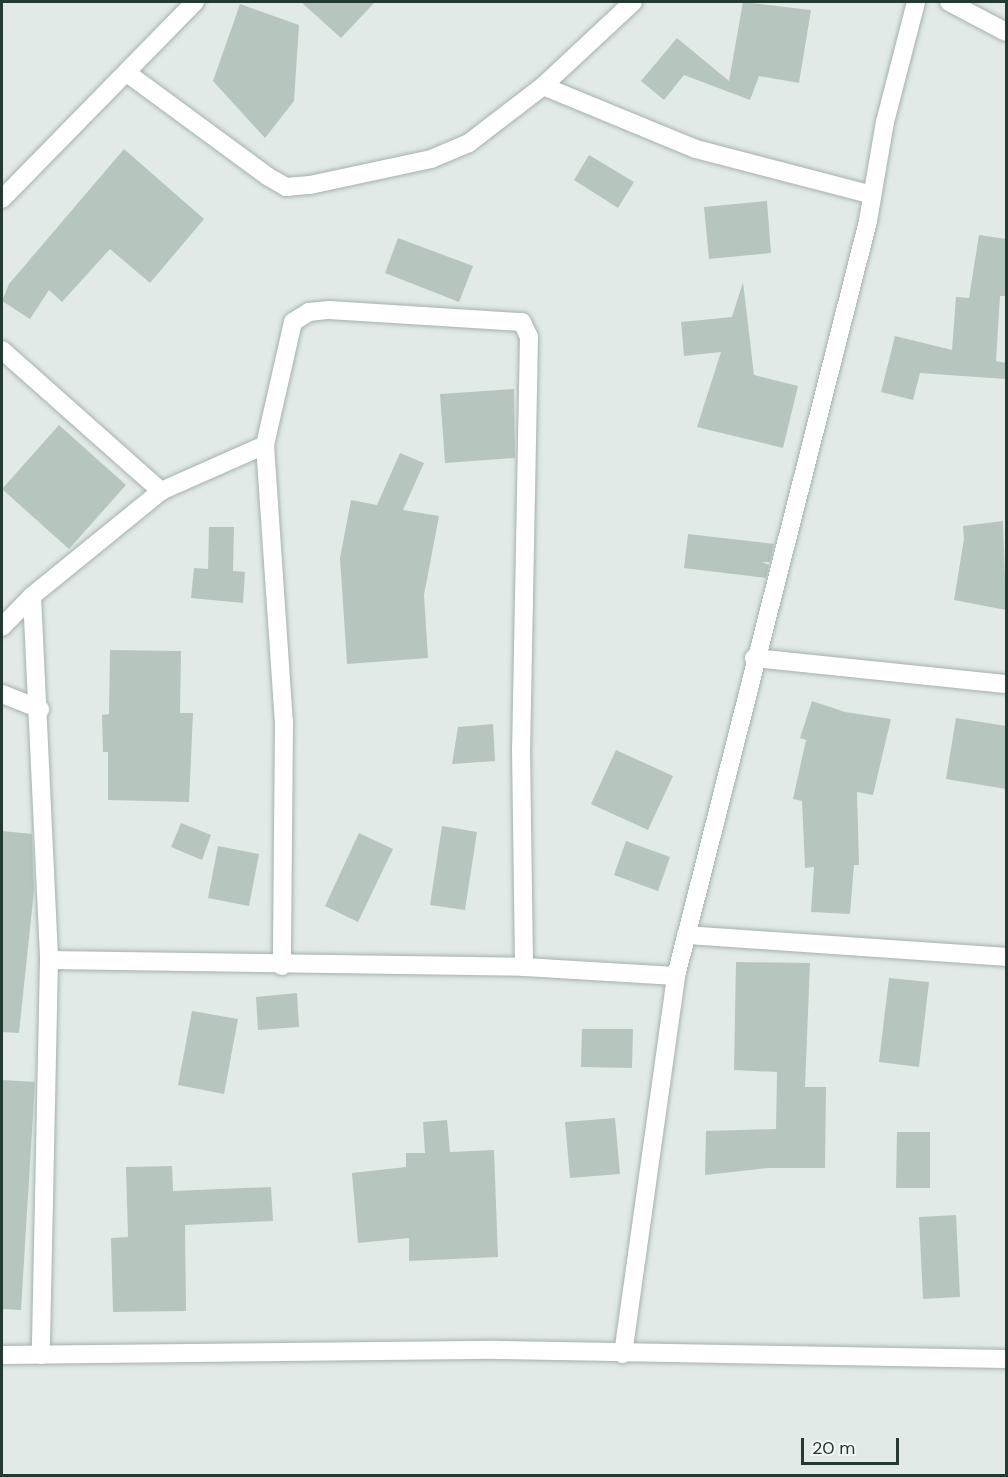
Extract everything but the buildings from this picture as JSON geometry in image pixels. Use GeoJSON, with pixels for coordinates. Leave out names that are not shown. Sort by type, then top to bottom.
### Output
{"type":"FeatureCollection","features":[{"type":"Feature","properties":{"kind":"street"},"geometry":{"type":"LineString","coordinates":[[2,199],[195,2]]}},
{"type":"Feature","properties":{"kind":"street"},"geometry":{"type":"LineString","coordinates":[[127,73],[286,187],[431,159],[469,143],[543,86],[633,2]]}},
{"type":"Feature","properties":{"kind":"street"},"geometry":{"type":"LineString","coordinates":[[623,1354],[676,976],[754,658],[783,559],[872,195],[885,122],[916,2]]}},
{"type":"Feature","properties":{"kind":"street"},"geometry":{"type":"LineString","coordinates":[[949,2],[1006,32]]}},
{"type":"Feature","properties":{"kind":"street"},"geometry":{"type":"LineString","coordinates":[[543,86],[696,149],[872,195]]}},
{"type":"Feature","properties":{"kind":"street"},"geometry":{"type":"LineString","coordinates":[[282,966],[284,721],[265,445],[293,322],[309,312],[329,310],[522,322],[529,338],[521,749],[524,967]]}},
{"type":"Feature","properties":{"kind":"street"},"geometry":{"type":"LineString","coordinates":[[2,350],[161,491]]}},
{"type":"Feature","properties":{"kind":"street"},"geometry":{"type":"LineString","coordinates":[[2,627],[32,596],[161,491],[265,445]]}},
{"type":"Feature","properties":{"kind":"street"},"geometry":{"type":"LineString","coordinates":[[32,596],[40,709],[49,960],[41,1355]]}},
{"type":"Feature","properties":{"kind":"street"},"geometry":{"type":"LineString","coordinates":[[754,658],[1006,684]]}},
{"type":"Feature","properties":{"kind":"street"},"geometry":{"type":"LineString","coordinates":[[2,694],[40,709]]}},
{"type":"Feature","properties":{"kind":"street"},"geometry":{"type":"LineString","coordinates":[[686,935],[1006,957]]}},
{"type":"Feature","properties":{"kind":"street"},"geometry":{"type":"LineString","coordinates":[[49,960],[282,966],[524,967],[676,976]]}},
{"type":"Feature","properties":{"kind":"street"},"geometry":{"type":"LineString","coordinates":[[2,1355],[497,1350],[1006,1359]]}}]}
